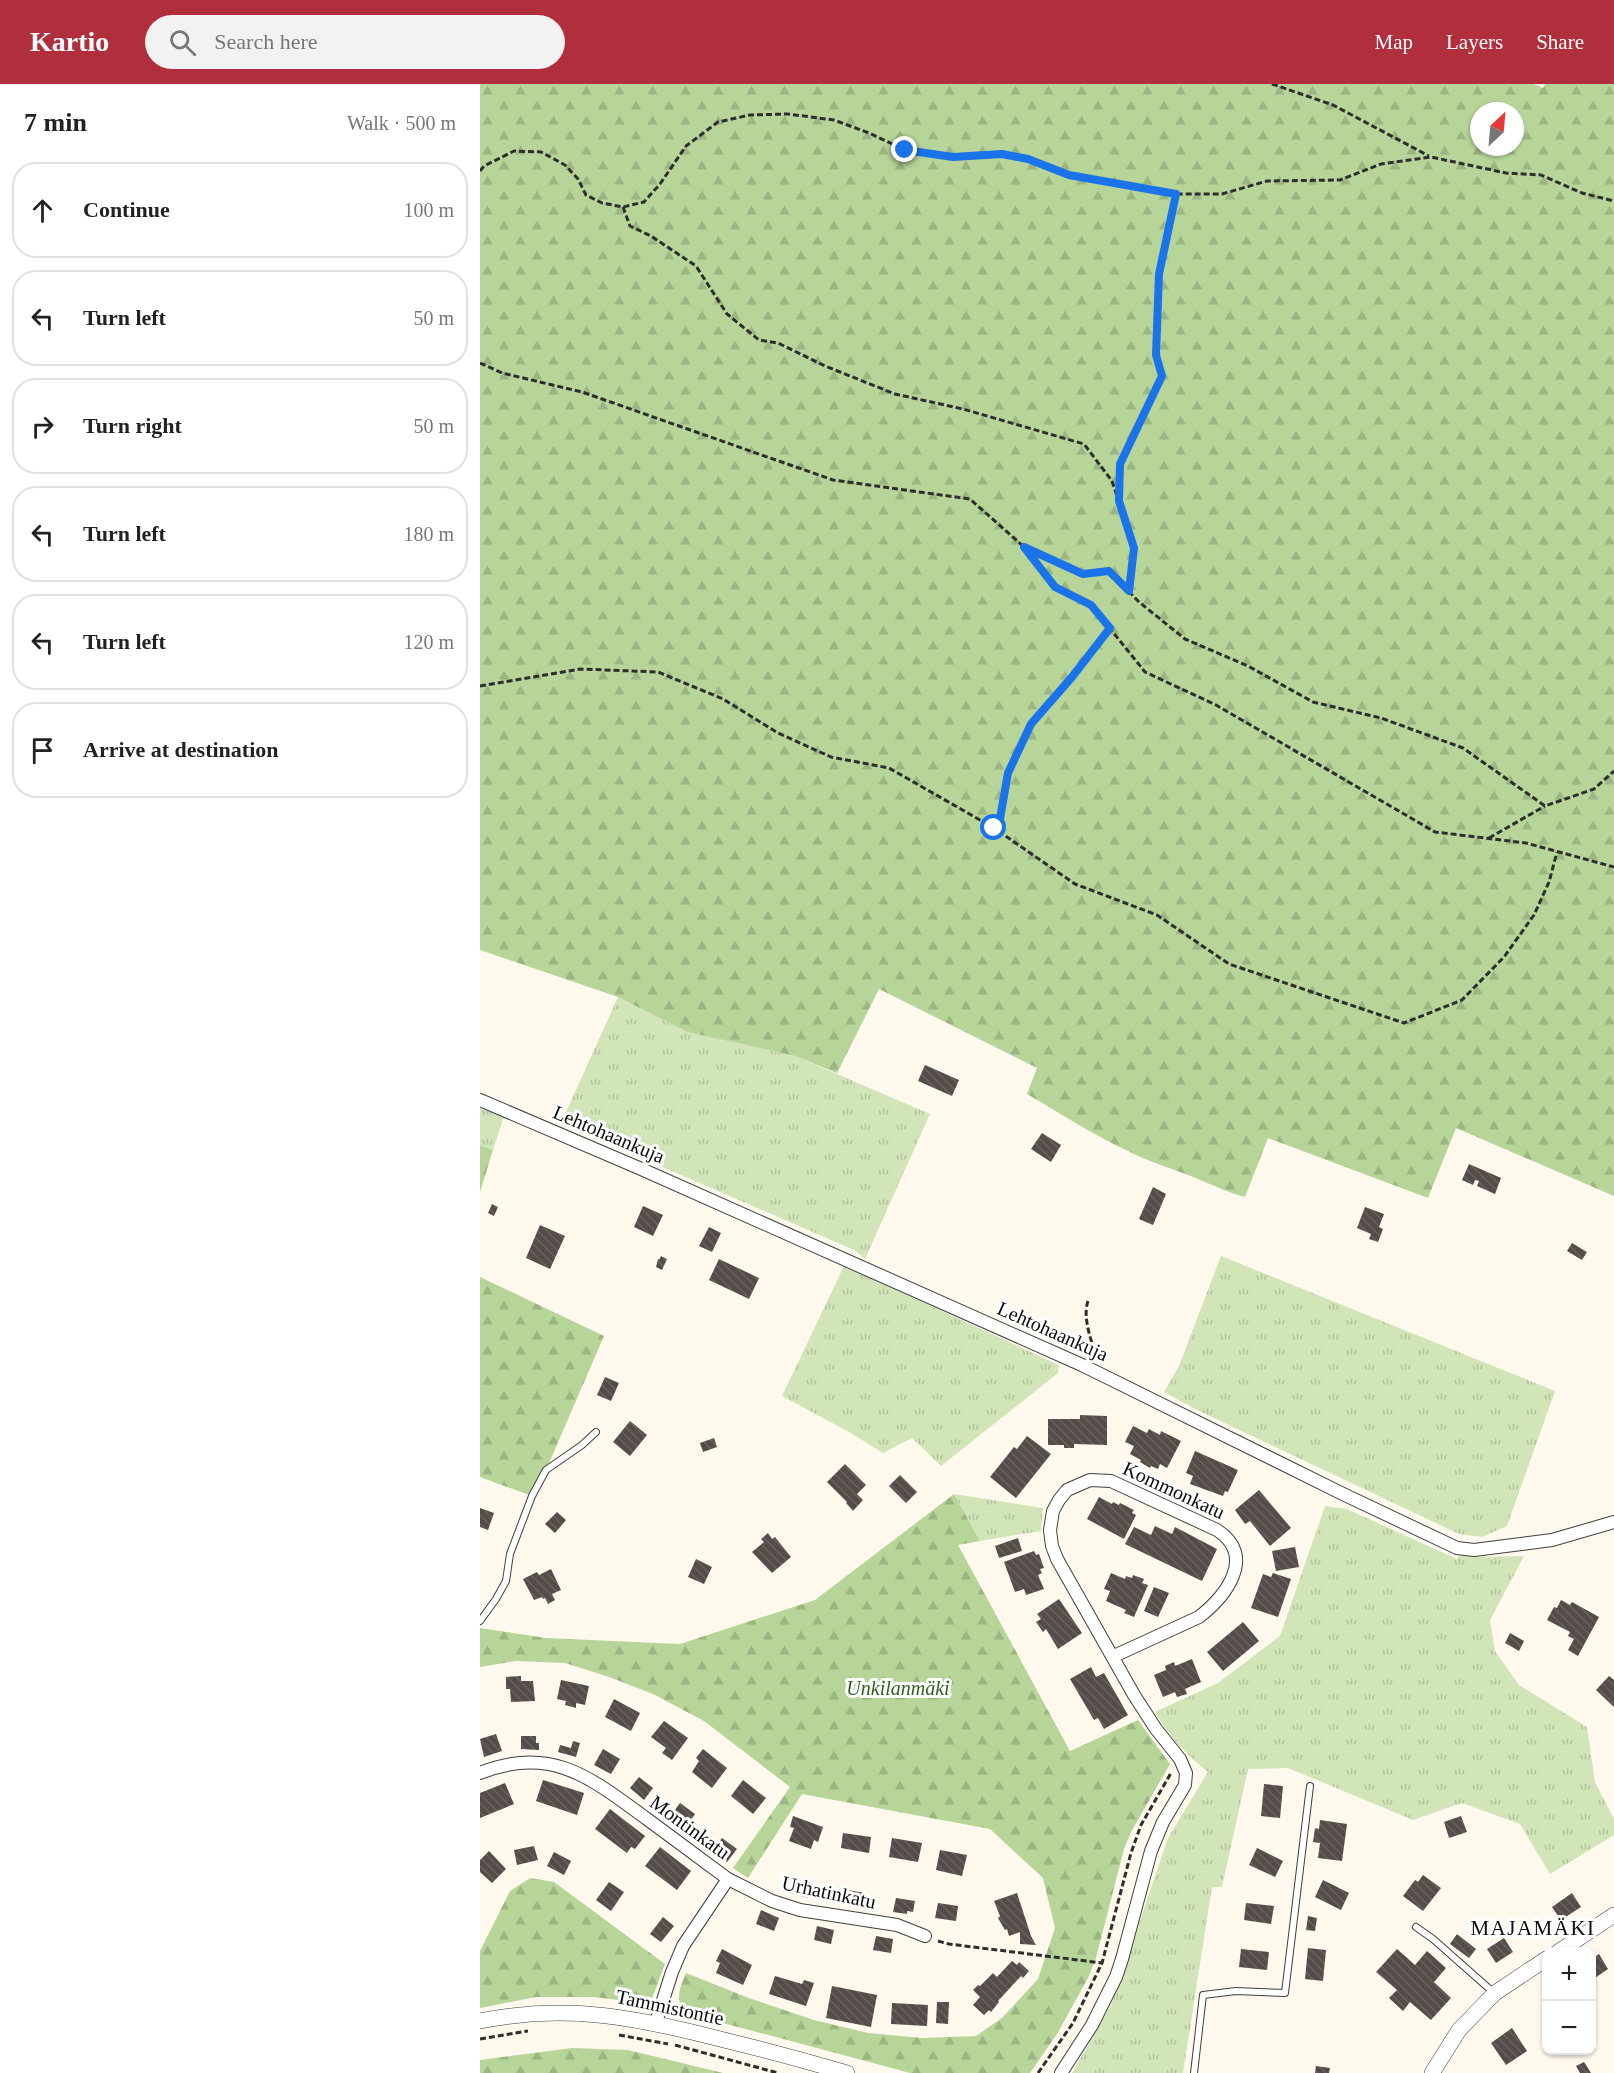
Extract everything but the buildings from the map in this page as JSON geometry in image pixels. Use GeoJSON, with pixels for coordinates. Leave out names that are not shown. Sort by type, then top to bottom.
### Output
{"type":"FeatureCollection","features":[{"type":"Feature","properties":{"kind":"street","name":"Lehtohaankuja"},"geometry":{"type":"LineString","coordinates":[[480,1100],[1096,1371],[1343,1494],[1458,1548],[1474,1550],[1552,1540],[1614,1522]]}},
{"type":"Feature","properties":{"kind":"street","name":"Kommonkatu"},"geometry":{"type":"LineString","coordinates":[[1114,1656],[1209,1610],[1226,1591],[1237,1559],[1232,1542],[1217,1530],[1111,1481],[1089,1480],[1067,1490],[1059,1500],[1051,1520],[1052,1546],[1150,1720],[1180,1759]]}},
{"type":"Feature","properties":{"kind":"street"},"geometry":{"type":"LineString","coordinates":[[1061,2073],[1092,2025],[1119,1968],[1150,1851],[1163,1822],[1185,1785],[1186,1773],[1180,1759]]}},
{"type":"Feature","properties":{"kind":"street","name":"Montinkatu"},"geometry":{"type":"LineString","coordinates":[[480,1773],[502,1766],[534,1763],[550,1764],[580,1773],[594,1780],[728,1879],[683,1946],[656,2022]]}},
{"type":"Feature","properties":{"kind":"street","name":"Urhatinkatu"},"geometry":{"type":"LineString","coordinates":[[728,1879],[772,1901],[800,1910],[897,1925],[925,1936]]}},
{"type":"Feature","properties":{"kind":"street"},"geometry":{"type":"LineString","coordinates":[[1566,1947],[1614,1915]]}},
{"type":"Feature","properties":{"kind":"street"},"geometry":{"type":"LineString","coordinates":[[1432,2073],[1459,2030],[1495,1993],[1542,1962]]}},
{"type":"Feature","properties":{"kind":"street","name":"Tammistontie"},"geometry":{"type":"LineString","coordinates":[[480,2021],[550,2013],[603,2015],[656,2022],[848,2073]]}},
{"type":"Feature","properties":{"kind":"lane"},"geometry":{"type":"LineString","coordinates":[[480,1621],[506,1581],[510,1554],[532,1496],[546,1470],[582,1445],[596,1432]]}},
{"type":"Feature","properties":{"kind":"lane"},"geometry":{"type":"LineString","coordinates":[[1194,2073],[1203,1995],[1236,1991],[1285,1993],[1310,1786]]}},
{"type":"Feature","properties":{"kind":"lane"},"geometry":{"type":"LineString","coordinates":[[1416,1927],[1495,1993]]}},
{"type":"Feature","properties":{"kind":"path"},"geometry":{"type":"LineString","coordinates":[[1272,84],[1333,105],[1431,157],[1506,173],[1540,176],[1581,193],[1614,201]]}},
{"type":"Feature","properties":{"kind":"path"},"geometry":{"type":"LineString","coordinates":[[480,171],[484,166],[514,151],[541,152],[565,165],[578,179],[586,195],[602,203],[623,207],[644,202],[686,146],[718,122],[750,115],[788,114],[834,120],[905,150],[953,157],[1002,154],[1028,159],[1069,175],[1176,194],[1222,194],[1267,181],[1340,180],[1381,164],[1431,157]]}},
{"type":"Feature","properties":{"kind":"path"},"geometry":{"type":"LineString","coordinates":[[1119,501],[1120,464],[1162,376],[1156,355],[1159,274],[1176,194]]}},
{"type":"Feature","properties":{"kind":"path"},"geometry":{"type":"LineString","coordinates":[[623,207],[630,226],[651,236],[696,266],[727,315],[759,340],[778,343],[825,366],[895,394],[963,409],[1084,444],[1112,481],[1134,548],[1129,591]]}},
{"type":"Feature","properties":{"kind":"path"},"geometry":{"type":"LineString","coordinates":[[480,363],[502,373],[582,392],[833,480],[970,499],[1024,547],[1055,587],[1091,605],[1145,672],[1216,705],[1436,832],[1526,843],[1614,867]]}},
{"type":"Feature","properties":{"kind":"path"},"geometry":{"type":"LineString","coordinates":[[1024,547],[1083,574],[1109,571],[1139,602],[1185,639],[1248,666],[1313,702],[1381,718],[1463,748],[1545,806]]}},
{"type":"Feature","properties":{"kind":"path"},"geometry":{"type":"LineString","coordinates":[[998,830],[1008,773],[1031,724],[1110,628]]}},
{"type":"Feature","properties":{"kind":"path"},"geometry":{"type":"LineString","coordinates":[[480,687],[580,669],[658,672],[723,699],[778,733],[831,757],[889,768],[998,830],[1075,884],[1157,915],[1229,964],[1404,1023],[1462,1000],[1504,957],[1534,915],[1549,882],[1557,851]]}},
{"type":"Feature","properties":{"kind":"path"},"geometry":{"type":"LineString","coordinates":[[1488,838],[1545,806],[1594,789],[1614,771]]}},
{"type":"Feature","properties":{"kind":"path"},"geometry":{"type":"LineString","coordinates":[[1088,1301],[1086,1308],[1097,1363],[1096,1371]]}},
{"type":"Feature","properties":{"kind":"path"},"geometry":{"type":"LineString","coordinates":[[1038,2073],[1072,2023],[1102,1963],[1131,1853],[1141,1825],[1162,1785],[1180,1759]]}},
{"type":"Feature","properties":{"kind":"path"},"geometry":{"type":"LineString","coordinates":[[925,1936],[949,1944],[1102,1963]]}},
{"type":"Feature","properties":{"kind":"path"},"geometry":{"type":"LineString","coordinates":[[480,2039],[535,2030]]}},
{"type":"Feature","properties":{"kind":"path"},"geometry":{"type":"LineString","coordinates":[[611,2033],[670,2044],[778,2073]]}},
{"type":"Feature","properties":{"kind":"green space"},"geometry":{"type":"Polygon","coordinates":[[[480,84],[1534,84],[1543,88],[1545,84],[1614,84],[1614,1196],[1456,1128],[1428,1198],[1268,1138],[1245,1197],[1144,1158],[1089,1131],[1027,1094],[1037,1068],[879,989],[837,1073],[795,1056],[687,1032],[618,997],[480,950],[480,84]]]}},
{"type":"Feature","properties":{"kind":"green space"},"geometry":{"type":"Polygon","coordinates":[[[618,997],[687,1032],[795,1056],[930,1114],[865,1259],[854,1250],[561,1123],[618,997]]]}},
{"type":"Feature","properties":{"kind":"green space"},"geometry":{"type":"Polygon","coordinates":[[[480,1105],[504,1116],[493,1150],[480,1145],[480,1105]]]}},
{"type":"Feature","properties":{"kind":"green space"},"geometry":{"type":"Polygon","coordinates":[[[480,1145],[493,1150],[480,1192],[480,1145]]]}},
{"type":"Feature","properties":{"kind":"green space"},"geometry":{"type":"Polygon","coordinates":[[[1221,1256],[1555,1391],[1507,1526],[1482,1537],[1459,1534],[1195,1409],[1164,1392],[1179,1366],[1221,1256]]]}},
{"type":"Feature","properties":{"kind":"green space"},"geometry":{"type":"Polygon","coordinates":[[[844,1266],[1059,1365],[1058,1373],[941,1466],[912,1438],[883,1453],[782,1396],[844,1266]]]}},
{"type":"Feature","properties":{"kind":"green space"},"geometry":{"type":"Polygon","coordinates":[[[480,1277],[604,1336],[546,1470],[532,1496],[480,1477],[480,1277]]]}},
{"type":"Feature","properties":{"kind":"green space"},"geometry":{"type":"Polygon","coordinates":[[[954,1494],[1043,1508],[1041,1531],[980,1541],[954,1494]]]}},
{"type":"Feature","properties":{"kind":"green space","name":"Unkilanmäki"},"geometry":{"type":"Polygon","coordinates":[[[954,1494],[980,1541],[958,1545],[1070,1751],[1138,1720],[1170,1764],[1131,1832],[1124,1849],[1096,1958],[1088,1978],[1057,2034],[1030,2073],[910,2073],[686,2013],[679,1999],[686,1973],[814,2020],[868,2033],[923,2038],[976,2036],[1002,2018],[1038,1979],[1055,1928],[1043,1878],[990,1829],[802,1794],[748,1878],[733,1868],[790,1787],[704,1721],[653,1694],[565,1663],[516,1661],[480,1667],[480,1628],[546,1638],[680,1644],[815,1600],[954,1494]]]}},
{"type":"Feature","properties":{"kind":"green space"},"geometry":{"type":"Polygon","coordinates":[[[1325,1506],[1347,1509],[1457,1559],[1460,1555],[1524,1556],[1490,1620],[1495,1651],[1519,1685],[1587,1727],[1595,1782],[1614,1819],[1614,1835],[1550,1874],[1520,1824],[1462,1803],[1413,1820],[1288,1768],[1248,1769],[1222,1887],[1212,1887],[1183,2073],[1072,2073],[1112,2003],[1168,1838],[1208,1772],[1178,1745],[1155,1712],[1218,1683],[1280,1636],[1325,1506]]]}},
{"type":"Feature","properties":{"kind":"green space"},"geometry":{"type":"Polygon","coordinates":[[[530,1878],[554,1882],[665,1964],[650,2004],[594,1997],[536,1997],[480,2008],[480,1951],[510,1891],[530,1878]]]}},
{"type":"Feature","properties":{"kind":"green space"},"geometry":{"type":"Polygon","coordinates":[[[572,2048],[628,2050],[723,2073],[480,2073],[480,2060],[572,2048]]]}},
{"type":"Feature","properties":{"kind":"district","name":"MAJAMÄKI"},"geometry":{"type":"Point","coordinates":[1533,1928]}},
{"type":"Feature","properties":{"kind":"route"},"geometry":{"type":"LineString","coordinates":[[905,150],[953,157],[1002,154],[1028,159],[1069,175],[1176,194],[1159,274],[1156,355],[1162,376],[1120,464],[1119,501],[1134,548],[1129,591],[1109,571],[1083,574],[1024,547],[1055,587],[1091,605],[1110,628],[1031,724],[1008,773],[998,830],[994,828]]}}]}
